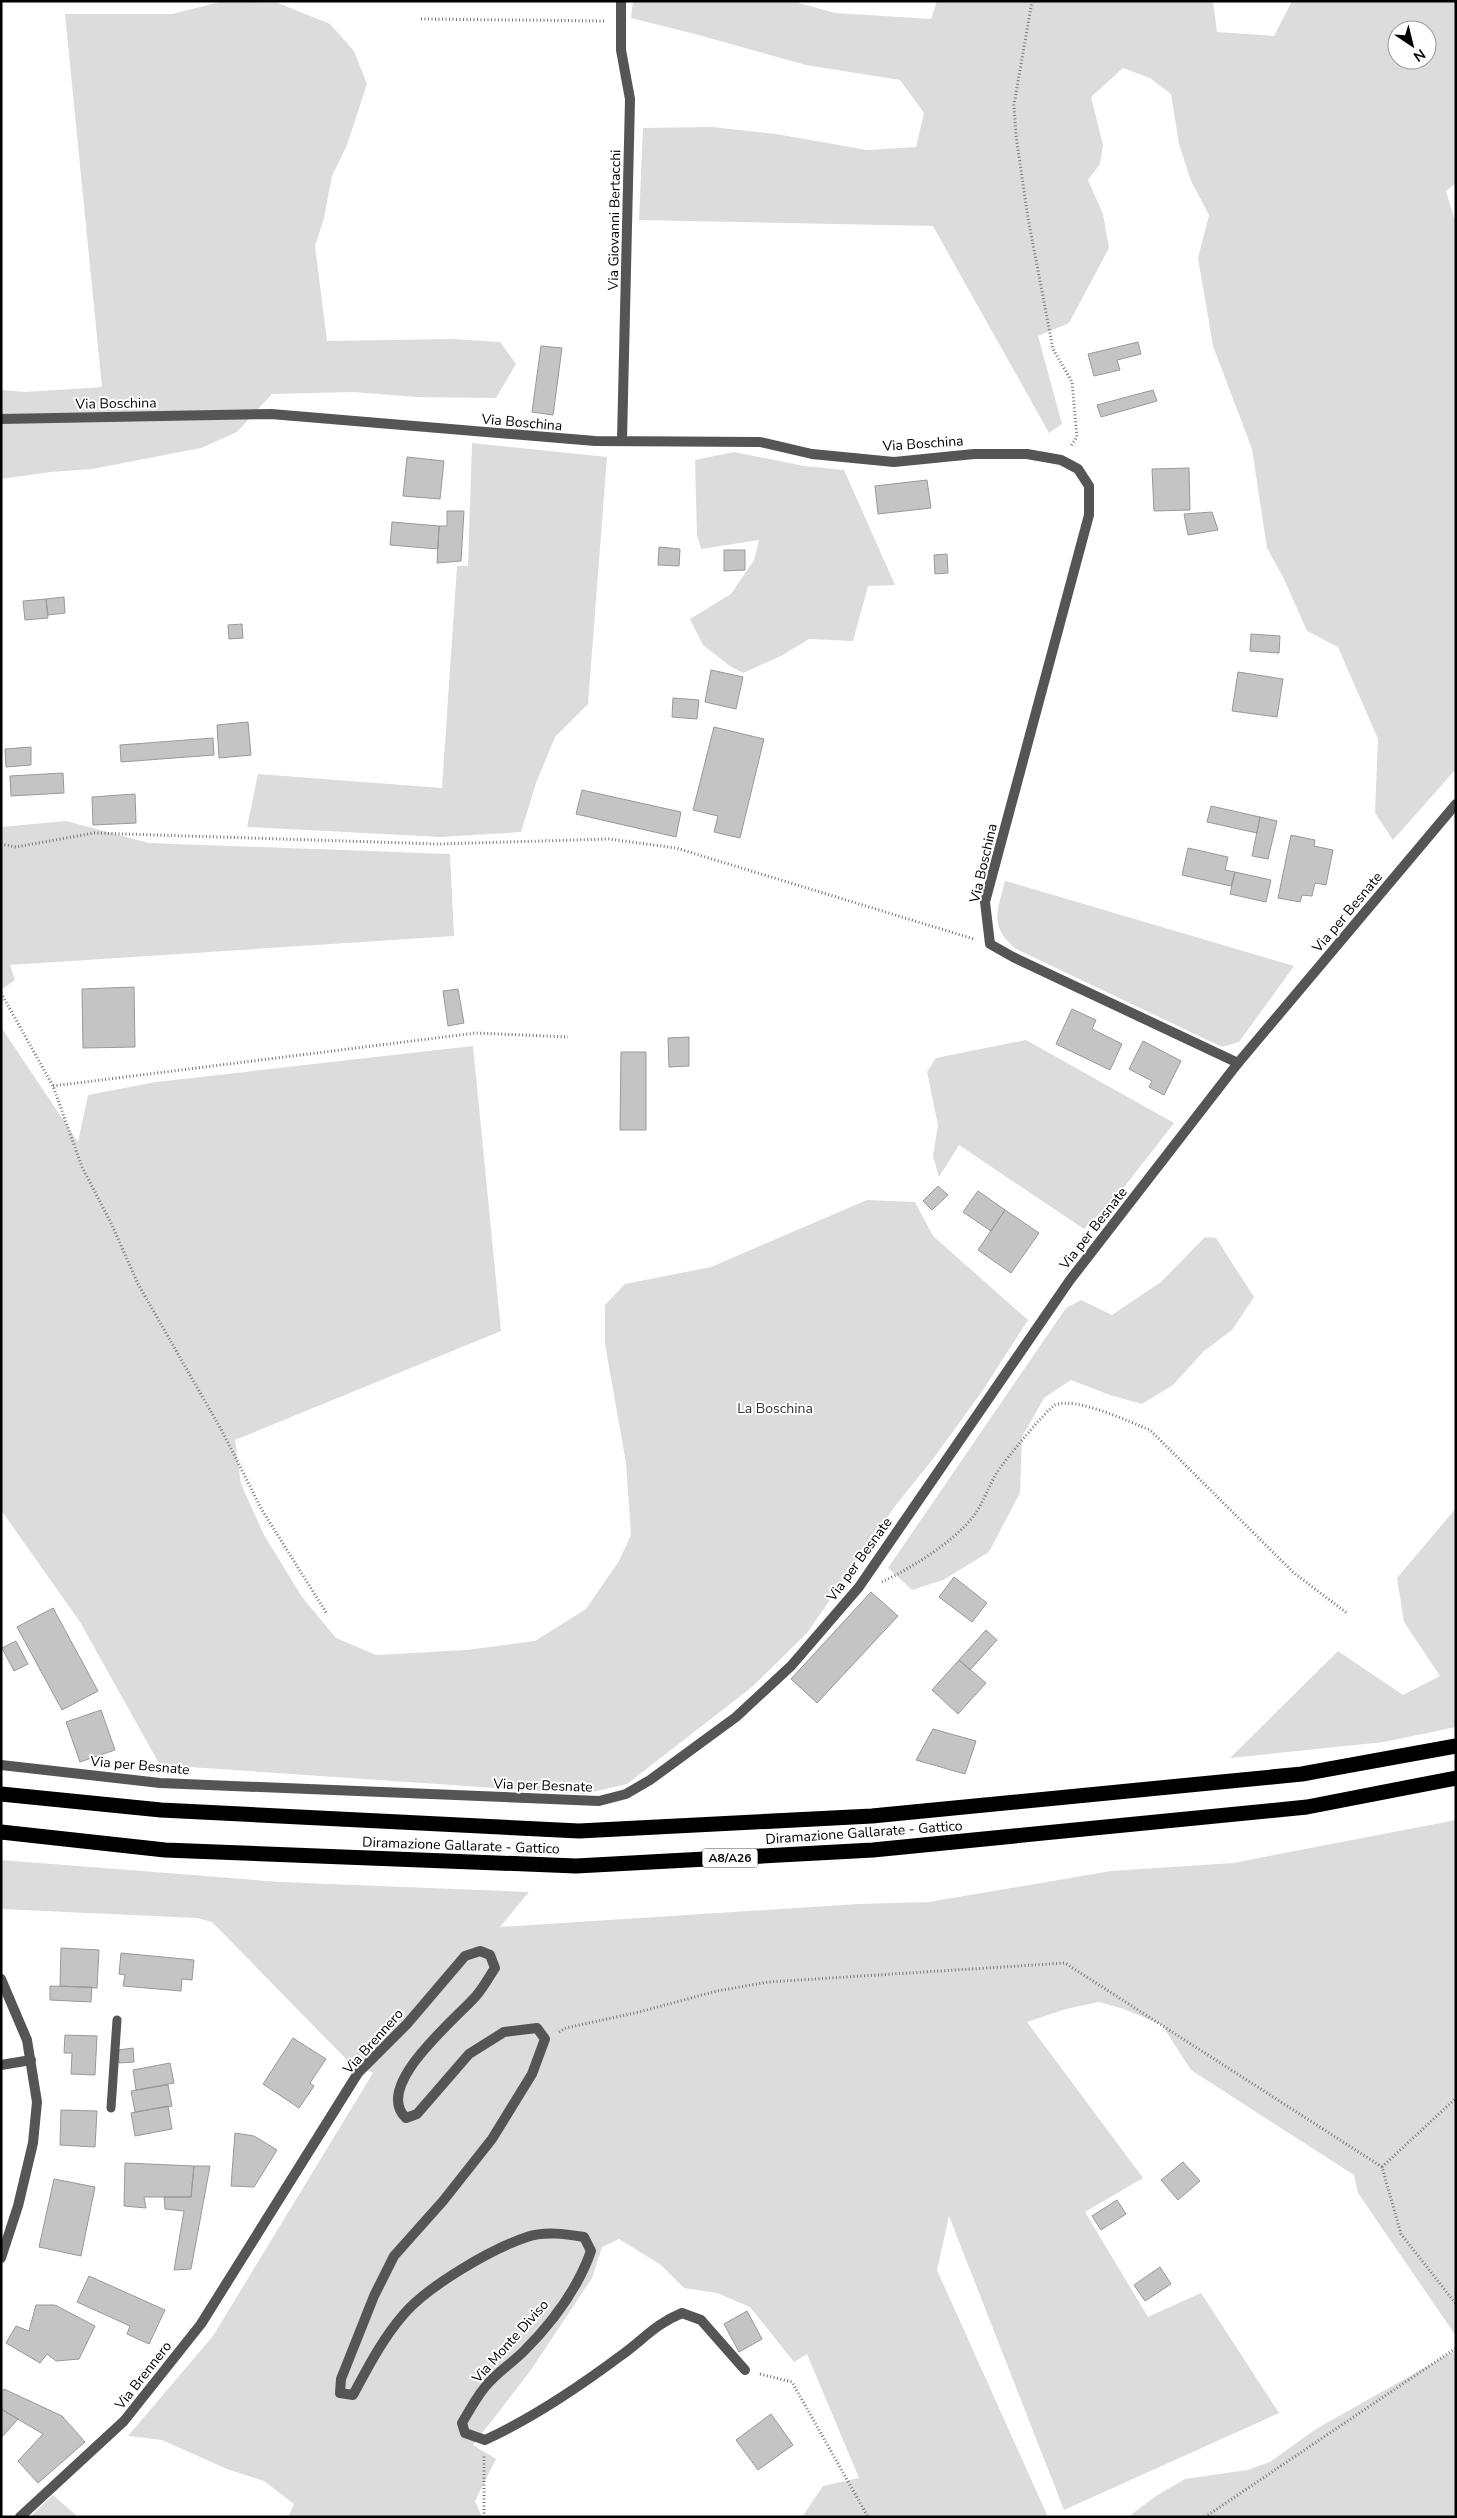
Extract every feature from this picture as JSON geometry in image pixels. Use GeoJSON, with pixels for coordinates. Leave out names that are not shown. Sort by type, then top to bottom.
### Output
{"type":"FeatureCollection","features":[{"type":"Feature","properties":{"kind":"highway","name":"Diramazione Gallarate - Gattico"},"geometry":{"type":"LineString","coordinates":[[1,1794],[161,1810],[579,1832],[872,1816],[1254,1779],[1302,1774],[1456,1746]]}},
{"type":"Feature","properties":{"kind":"highway","name":"Diramazione Gallarate - Gattico"},"geometry":{"type":"LineString","coordinates":[[1,1832],[165,1850],[576,1866],[873,1850],[1277,1810],[1307,1807],[1456,1778]]}},
{"type":"Feature","properties":{"kind":"street","name":"Via Giovanni Bertacchi"},"geometry":{"type":"LineString","coordinates":[[621,1],[621,50],[630,99],[622,440]]}},
{"type":"Feature","properties":{"kind":"street","name":"Via Boschina"},"geometry":{"type":"LineString","coordinates":[[1,419],[272,414],[595,441],[760,442],[812,454],[894,462],[974,454],[1027,454],[1061,460],[1078,469],[1089,486],[1089,515],[985,902],[990,944]]}},
{"type":"Feature","properties":{"kind":"street","name":"Via per Besnate"},"geometry":{"type":"LineString","coordinates":[[1,1765],[160,1783],[599,1801],[626,1794],[650,1780],[736,1717],[791,1666],[865,1577],[1070,1280],[1238,1063],[1456,804]]}},
{"type":"Feature","properties":{"kind":"street"},"geometry":{"type":"LineString","coordinates":[[990,944],[1238,1063]]}},
{"type":"Feature","properties":{"kind":"street","name":"Via Brennero"},"geometry":{"type":"LineString","coordinates":[[20,2517],[124,2422],[200,2324],[358,2073],[407,2024],[465,1956],[480,1950],[490,1955],[495,1968],[476,1996],[408,2069],[396,2103],[399,2112],[406,2118],[417,2114],[469,2054],[504,2032],[537,2028],[545,2039]]}},
{"type":"Feature","properties":{"kind":"street"},"geometry":{"type":"LineString","coordinates":[[1,1979],[26,2040],[37,2102],[34,2143],[18,2206],[1,2258]]}},
{"type":"Feature","properties":{"kind":"street","name":"Via Monte Diviso"},"geometry":{"type":"LineString","coordinates":[[485,2440],[465,2433],[462,2423],[485,2388],[501,2370],[523,2352],[550,2322],[582,2274],[591,2251],[584,2237],[560,2233],[528,2237],[457,2272],[405,2313],[384,2340],[353,2395],[340,2393],[341,2379],[374,2296],[394,2256],[443,2201],[492,2139],[532,2074],[545,2039]]}},
{"type":"Feature","properties":{"kind":"street"},"geometry":{"type":"LineString","coordinates":[[1,2065],[31,2060]]}},
{"type":"Feature","properties":{"kind":"street"},"geometry":{"type":"LineString","coordinates":[[485,2440],[561,2399],[628,2351],[664,2320],[682,2313],[700,2320],[745,2370]]}},
{"type":"Feature","properties":{"kind":"lane"},"geometry":{"type":"LineString","coordinates":[[111,2108],[117,2020]]}},
{"type":"Feature","properties":{"kind":"path"},"geometry":{"type":"LineString","coordinates":[[1032,1],[1014,105],[1028,218],[1053,349],[1072,382],[1077,437],[1061,460]]}},
{"type":"Feature","properties":{"kind":"path"},"geometry":{"type":"LineString","coordinates":[[422,19],[621,20]]}},
{"type":"Feature","properties":{"kind":"path"},"geometry":{"type":"LineString","coordinates":[[1,844],[16,847],[94,833],[438,844],[609,839],[676,848],[990,944]]}},
{"type":"Feature","properties":{"kind":"path"},"geometry":{"type":"LineString","coordinates":[[1,994],[53,1086],[82,1167],[112,1225],[138,1284],[218,1422],[262,1510],[327,1614]]}},
{"type":"Feature","properties":{"kind":"path"},"geometry":{"type":"LineString","coordinates":[[53,1086],[476,1034],[568,1037]]}},
{"type":"Feature","properties":{"kind":"path"},"geometry":{"type":"LineString","coordinates":[[865,1577],[882,1582],[909,1569],[960,1530],[973,1518],[998,1470],[1040,1421],[1055,1406],[1070,1403],[1122,1418],[1150,1430],[1294,1573],[1348,1614]]}},
{"type":"Feature","properties":{"kind":"path"},"geometry":{"type":"LineString","coordinates":[[545,2039],[566,2028],[639,2012],[717,1991],[768,1982],[1065,1964],[1382,2167],[1401,2234],[1456,2304]]}},
{"type":"Feature","properties":{"kind":"path"},"geometry":{"type":"LineString","coordinates":[[1382,2167],[1456,2098]]}},
{"type":"Feature","properties":{"kind":"path"},"geometry":{"type":"LineString","coordinates":[[1205,2517],[1456,2348]]}},
{"type":"Feature","properties":{"kind":"path"},"geometry":{"type":"LineString","coordinates":[[745,2370],[792,2382],[868,2517]]}},
{"type":"Feature","properties":{"kind":"path"},"geometry":{"type":"LineString","coordinates":[[484,2517],[485,2440]]}},
{"type":"Feature","properties":{"kind":"green space"},"geometry":{"type":"Polygon","coordinates":[[[224,1],[278,3],[330,24],[354,51],[367,84],[347,145],[332,176],[324,218],[315,246],[327,341],[453,339],[500,342],[516,364],[496,398],[416,397],[354,392],[272,394],[237,432],[201,448],[92,469],[1,479],[1,390],[25,392],[102,387],[65,14],[172,14],[224,1]]]}},
{"type":"Feature","properties":{"kind":"green space"},"geometry":{"type":"Polygon","coordinates":[[[633,1],[792,1],[835,13],[931,19],[937,1],[1213,1],[1217,32],[1274,36],[1292,1],[1456,1],[1456,183],[1446,191],[1456,224],[1456,769],[1393,840],[1375,813],[1378,739],[1338,647],[1307,631],[1284,579],[1267,548],[1252,449],[1213,346],[1198,258],[1209,215],[1191,181],[1179,144],[1171,94],[1150,78],[1123,68],[1091,97],[1103,145],[1100,164],[1088,180],[1103,214],[1109,248],[1069,323],[1038,336],[1062,424],[1049,433],[933,226],[639,220],[643,128],[712,127],[776,134],[867,150],[916,147],[924,113],[900,80],[806,65],[631,18],[633,1]]]}},
{"type":"Feature","properties":{"kind":"green space"},"geometry":{"type":"Polygon","coordinates":[[[472,443],[607,457],[588,704],[555,737],[536,783],[521,832],[441,837],[247,827],[258,774],[442,788],[457,566],[468,566],[472,443]]]}},
{"type":"Feature","properties":{"kind":"green space"},"geometry":{"type":"Polygon","coordinates":[[[734,452],[804,466],[844,470],[895,585],[868,586],[853,641],[809,639],[781,656],[743,673],[730,666],[703,645],[690,619],[731,594],[754,560],[759,540],[701,549],[697,535],[695,460],[734,452]]]}},
{"type":"Feature","properties":{"kind":"green space"},"geometry":{"type":"Polygon","coordinates":[[[66,821],[149,843],[450,854],[454,936],[10,965],[15,980],[1,990],[1,827],[66,821]]]}},
{"type":"Feature","properties":{"kind":"green space"},"geometry":{"type":"Polygon","coordinates":[[[1005,881],[1294,966],[1239,1042],[1222,1047],[1016,949],[1007,941],[1002,933],[997,918],[1005,881]]]}},
{"type":"Feature","properties":{"kind":"green space","name":"La Boschina"},"geometry":{"type":"Polygon","coordinates":[[[1,1027],[78,1142],[88,1095],[156,1082],[473,1046],[501,1331],[235,1440],[241,1484],[264,1535],[302,1597],[336,1638],[376,1655],[467,1650],[535,1641],[586,1609],[619,1561],[631,1535],[626,1463],[605,1344],[605,1305],[625,1284],[711,1267],[867,1200],[915,1202],[933,1236],[1028,1320],[983,1390],[933,1459],[895,1506],[807,1633],[752,1687],[627,1784],[584,1794],[160,1765],[80,1622],[1,1510],[1,1027]]]}},
{"type":"Feature","properties":{"kind":"green space"},"geometry":{"type":"Polygon","coordinates":[[[1026,1040],[1174,1123],[1118,1195],[1084,1229],[959,1145],[939,1177],[933,1156],[938,1125],[927,1072],[936,1058],[1026,1040]]]}},
{"type":"Feature","properties":{"kind":"green space"},"geometry":{"type":"Polygon","coordinates":[[[1205,1237],[1216,1238],[1254,1297],[1232,1330],[1204,1351],[1173,1385],[1142,1404],[1110,1395],[1071,1380],[1044,1398],[1022,1437],[1020,1493],[989,1552],[943,1580],[912,1590],[888,1568],[1066,1308],[1081,1300],[1112,1315],[1161,1282],[1205,1237]]]}},
{"type":"Feature","properties":{"kind":"green space"},"geometry":{"type":"Polygon","coordinates":[[[1456,1508],[1456,1727],[1384,1742],[1230,1758],[1338,1651],[1403,1695],[1440,1676],[1404,1622],[1397,1578],[1456,1508]]]}},
{"type":"Feature","properties":{"kind":"green space"},"geometry":{"type":"Polygon","coordinates":[[[1456,1820],[1456,2336],[1358,2193],[1354,2175],[1191,2070],[1162,2025],[1124,2009],[1099,2002],[1066,2009],[1027,2022],[1143,2178],[1085,2212],[1148,2317],[1201,2293],[1279,2413],[1064,2510],[949,2216],[937,2270],[1048,2517],[802,2517],[823,2486],[859,2478],[807,2354],[794,2362],[750,2307],[717,2293],[684,2288],[661,2265],[619,2239],[602,2247],[592,2278],[531,2370],[473,2445],[496,2459],[475,2501],[482,2517],[288,2517],[294,2504],[264,2481],[227,2469],[162,2440],[128,2436],[213,2336],[373,2073],[348,2061],[212,1922],[197,1918],[1,1909],[1,1860],[280,1882],[529,1892],[500,1927],[858,1904],[929,1902],[1111,1871],[1233,1863],[1456,1820]]]}},
{"type":"Feature","properties":{"kind":"green space"},"geometry":{"type":"Polygon","coordinates":[[[1456,2350],[1456,2517],[1128,2517],[1156,2496],[1185,2479],[1247,2470],[1270,2462],[1316,2429],[1456,2350]]]}},
{"type":"Feature","properties":{"kind":"green space"},"geometry":{"type":"Polygon","coordinates":[[[53,2495],[78,2517],[30,2517],[53,2495]]]}},
{"type":"Feature","properties":{"kind":"building"},"geometry":{"type":"Polygon","coordinates":[[[1138,342],[1141,354],[1117,360],[1120,370],[1094,376],[1088,354],[1138,342]]]}},
{"type":"Feature","properties":{"kind":"building"},"geometry":{"type":"Polygon","coordinates":[[[541,346],[562,348],[553,415],[532,412],[541,346]]]}},
{"type":"Feature","properties":{"kind":"building"},"geometry":{"type":"Polygon","coordinates":[[[1153,390],[1157,401],[1101,417],[1097,405],[1153,390]]]}},
{"type":"Feature","properties":{"kind":"building"},"geometry":{"type":"Polygon","coordinates":[[[407,457],[444,461],[440,499],[403,496],[407,457]]]}},
{"type":"Feature","properties":{"kind":"building"},"geometry":{"type":"Polygon","coordinates":[[[1189,468],[1190,510],[1154,511],[1152,469],[1189,468]]]}},
{"type":"Feature","properties":{"kind":"building"},"geometry":{"type":"Polygon","coordinates":[[[927,480],[931,508],[878,514],[875,486],[927,480]]]}},
{"type":"Feature","properties":{"kind":"building"},"geometry":{"type":"Polygon","coordinates":[[[447,511],[464,511],[461,561],[437,563],[439,526],[447,526],[447,511]]]}},
{"type":"Feature","properties":{"kind":"building"},"geometry":{"type":"Polygon","coordinates":[[[1212,512],[1218,530],[1188,535],[1184,514],[1212,512]]]}},
{"type":"Feature","properties":{"kind":"building"},"geometry":{"type":"Polygon","coordinates":[[[392,522],[439,526],[438,549],[390,545],[392,522]]]}},
{"type":"Feature","properties":{"kind":"building"},"geometry":{"type":"Polygon","coordinates":[[[659,547],[680,549],[679,566],[658,565],[659,547]]]}},
{"type":"Feature","properties":{"kind":"building"},"geometry":{"type":"Polygon","coordinates":[[[724,550],[745,550],[745,570],[724,571],[724,550]]]}},
{"type":"Feature","properties":{"kind":"building"},"geometry":{"type":"Polygon","coordinates":[[[947,554],[948,573],[935,574],[934,555],[947,554]]]}},
{"type":"Feature","properties":{"kind":"building"},"geometry":{"type":"Polygon","coordinates":[[[64,597],[65,613],[48,615],[46,599],[64,597]]]}},
{"type":"Feature","properties":{"kind":"building"},"geometry":{"type":"Polygon","coordinates":[[[46,599],[48,618],[25,620],[23,601],[46,599]]]}},
{"type":"Feature","properties":{"kind":"building"},"geometry":{"type":"Polygon","coordinates":[[[242,624],[243,638],[229,639],[228,625],[242,624]]]}},
{"type":"Feature","properties":{"kind":"building"},"geometry":{"type":"Polygon","coordinates":[[[1251,634],[1280,636],[1279,653],[1250,651],[1251,634]]]}},
{"type":"Feature","properties":{"kind":"building"},"geometry":{"type":"Polygon","coordinates":[[[711,670],[743,677],[736,709],[705,702],[711,670]]]}},
{"type":"Feature","properties":{"kind":"building"},"geometry":{"type":"Polygon","coordinates":[[[1238,672],[1283,679],[1277,717],[1232,711],[1238,672]]]}},
{"type":"Feature","properties":{"kind":"building"},"geometry":{"type":"Polygon","coordinates":[[[673,698],[699,700],[697,719],[672,717],[673,698]]]}},
{"type":"Feature","properties":{"kind":"building"},"geometry":{"type":"Polygon","coordinates":[[[248,722],[251,755],[219,758],[217,725],[248,722]]]}},
{"type":"Feature","properties":{"kind":"building"},"geometry":{"type":"Polygon","coordinates":[[[714,727],[764,739],[740,838],[714,832],[718,816],[693,810],[714,727]]]}},
{"type":"Feature","properties":{"kind":"building"},"geometry":{"type":"Polygon","coordinates":[[[213,738],[214,755],[121,762],[120,745],[213,738]]]}},
{"type":"Feature","properties":{"kind":"building"},"geometry":{"type":"Polygon","coordinates":[[[31,747],[31,765],[6,767],[5,749],[31,747]]]}},
{"type":"Feature","properties":{"kind":"building"},"geometry":{"type":"Polygon","coordinates":[[[63,773],[64,793],[11,796],[10,776],[63,773]]]}},
{"type":"Feature","properties":{"kind":"building"},"geometry":{"type":"Polygon","coordinates":[[[582,790],[681,812],[676,837],[576,814],[582,790]]]}},
{"type":"Feature","properties":{"kind":"building"},"geometry":{"type":"Polygon","coordinates":[[[135,794],[136,823],[93,825],[92,797],[135,794]]]}},
{"type":"Feature","properties":{"kind":"building"},"geometry":{"type":"Polygon","coordinates":[[[1211,806],[1260,817],[1257,833],[1207,822],[1211,806]]]}},
{"type":"Feature","properties":{"kind":"building"},"geometry":{"type":"Polygon","coordinates":[[[1260,817],[1277,821],[1268,859],[1252,856],[1260,817]]]}},
{"type":"Feature","properties":{"kind":"building"},"geometry":{"type":"Polygon","coordinates":[[[1291,835],[1315,840],[1314,846],[1333,850],[1326,885],[1315,883],[1312,896],[1302,895],[1300,902],[1278,898],[1291,835]]]}},
{"type":"Feature","properties":{"kind":"building"},"geometry":{"type":"Polygon","coordinates":[[[1188,848],[1228,857],[1225,870],[1235,872],[1231,886],[1182,875],[1188,848]]]}},
{"type":"Feature","properties":{"kind":"building"},"geometry":{"type":"Polygon","coordinates":[[[1235,872],[1271,880],[1266,902],[1230,894],[1235,872]]]}},
{"type":"Feature","properties":{"kind":"building"},"geometry":{"type":"Polygon","coordinates":[[[134,987],[135,1047],[83,1048],[82,989],[134,987]]]}},
{"type":"Feature","properties":{"kind":"building"},"geometry":{"type":"Polygon","coordinates":[[[458,989],[464,1023],[448,1026],[443,991],[458,989]]]}},
{"type":"Feature","properties":{"kind":"building"},"geometry":{"type":"Polygon","coordinates":[[[1072,1009],[1096,1020],[1092,1029],[1122,1044],[1110,1070],[1056,1044],[1072,1009]]]}},
{"type":"Feature","properties":{"kind":"building"},"geometry":{"type":"Polygon","coordinates":[[[689,1037],[689,1066],[669,1067],[668,1038],[689,1037]]]}},
{"type":"Feature","properties":{"kind":"building"},"geometry":{"type":"Polygon","coordinates":[[[1143,1041],[1181,1061],[1164,1095],[1149,1087],[1152,1081],[1129,1069],[1143,1041]]]}},
{"type":"Feature","properties":{"kind":"building"},"geometry":{"type":"Polygon","coordinates":[[[621,1052],[646,1052],[646,1130],[620,1130],[621,1052]]]}},
{"type":"Feature","properties":{"kind":"building"},"geometry":{"type":"Polygon","coordinates":[[[938,1186],[948,1195],[932,1210],[923,1201],[938,1186]]]}},
{"type":"Feature","properties":{"kind":"building"},"geometry":{"type":"Polygon","coordinates":[[[978,1191],[1005,1210],[991,1231],[963,1212],[978,1191]]]}},
{"type":"Feature","properties":{"kind":"building"},"geometry":{"type":"Polygon","coordinates":[[[1005,1210],[1039,1233],[1011,1273],[978,1250],[1005,1210]]]}},
{"type":"Feature","properties":{"kind":"building"},"geometry":{"type":"Polygon","coordinates":[[[954,1577],[987,1603],[972,1622],[939,1597],[954,1577]]]}},
{"type":"Feature","properties":{"kind":"building"},"geometry":{"type":"Polygon","coordinates":[[[871,1592],[898,1616],[817,1703],[791,1679],[871,1592]]]}},
{"type":"Feature","properties":{"kind":"building"},"geometry":{"type":"Polygon","coordinates":[[[53,1608],[98,1691],[62,1710],[17,1627],[53,1608]]]}},
{"type":"Feature","properties":{"kind":"building"},"geometry":{"type":"Polygon","coordinates":[[[986,1630],[997,1640],[970,1670],[959,1660],[986,1630]]]}},
{"type":"Feature","properties":{"kind":"building"},"geometry":{"type":"Polygon","coordinates":[[[16,1641],[28,1664],[14,1671],[2,1648],[16,1641]]]}},
{"type":"Feature","properties":{"kind":"building"},"geometry":{"type":"Polygon","coordinates":[[[959,1660],[986,1683],[958,1714],[932,1690],[959,1660]]]}},
{"type":"Feature","properties":{"kind":"building"},"geometry":{"type":"Polygon","coordinates":[[[101,1710],[115,1750],[80,1762],[66,1722],[101,1710]]]}},
{"type":"Feature","properties":{"kind":"building"},"geometry":{"type":"Polygon","coordinates":[[[933,1729],[976,1741],[965,1774],[916,1760],[933,1729]]]}},
{"type":"Feature","properties":{"kind":"building"},"geometry":{"type":"Polygon","coordinates":[[[61,1948],[99,1950],[97,1988],[60,1986],[61,1948]]]}},
{"type":"Feature","properties":{"kind":"building"},"geometry":{"type":"Polygon","coordinates":[[[121,1953],[194,1960],[192,1980],[182,1979],[181,1991],[123,1986],[125,1975],[119,1974],[121,1953]]]}},
{"type":"Feature","properties":{"kind":"building"},"geometry":{"type":"Polygon","coordinates":[[[50,1986],[92,1987],[91,2002],[50,2000],[50,1986]]]}},
{"type":"Feature","properties":{"kind":"building"},"geometry":{"type":"Polygon","coordinates":[[[65,2035],[97,2036],[95,2075],[71,2074],[72,2053],[64,2053],[65,2035]]]}},
{"type":"Feature","properties":{"kind":"building"},"geometry":{"type":"Polygon","coordinates":[[[293,2038],[326,2059],[310,2083],[314,2086],[299,2108],[263,2084],[293,2038]]]}},
{"type":"Feature","properties":{"kind":"building"},"geometry":{"type":"Polygon","coordinates":[[[133,2048],[134,2062],[119,2063],[118,2050],[133,2048]]]}},
{"type":"Feature","properties":{"kind":"building"},"geometry":{"type":"Polygon","coordinates":[[[170,2063],[174,2083],[136,2090],[133,2070],[170,2063]]]}},
{"type":"Feature","properties":{"kind":"building"},"geometry":{"type":"Polygon","coordinates":[[[168,2085],[172,2106],[135,2112],[131,2091],[168,2085]]]}},
{"type":"Feature","properties":{"kind":"building"},"geometry":{"type":"Polygon","coordinates":[[[168,2106],[172,2129],[135,2136],[131,2113],[168,2106]]]}},
{"type":"Feature","properties":{"kind":"building"},"geometry":{"type":"Polygon","coordinates":[[[61,2110],[97,2111],[95,2147],[60,2145],[61,2110]]]}},
{"type":"Feature","properties":{"kind":"building"},"geometry":{"type":"Polygon","coordinates":[[[235,2133],[254,2136],[277,2150],[254,2187],[231,2186],[235,2133]]]}},
{"type":"Feature","properties":{"kind":"building"},"geometry":{"type":"Polygon","coordinates":[[[1183,2162],[1200,2181],[1178,2200],[1161,2180],[1183,2162]]]}},
{"type":"Feature","properties":{"kind":"building"},"geometry":{"type":"Polygon","coordinates":[[[125,2163],[194,2166],[191,2197],[144,2197],[146,2208],[124,2206],[125,2163]]]}},
{"type":"Feature","properties":{"kind":"building"},"geometry":{"type":"Polygon","coordinates":[[[194,2166],[210,2166],[191,2269],[174,2270],[184,2211],[165,2209],[164,2197],[191,2197],[194,2166]]]}},
{"type":"Feature","properties":{"kind":"building"},"geometry":{"type":"Polygon","coordinates":[[[54,2179],[95,2187],[81,2256],[39,2247],[54,2179]]]}},
{"type":"Feature","properties":{"kind":"building"},"geometry":{"type":"Polygon","coordinates":[[[1117,2200],[1126,2214],[1101,2230],[1092,2216],[1117,2200]]]}},
{"type":"Feature","properties":{"kind":"building"},"geometry":{"type":"Polygon","coordinates":[[[1160,2267],[1171,2284],[1145,2301],[1134,2285],[1160,2267]]]}},
{"type":"Feature","properties":{"kind":"building"},"geometry":{"type":"Polygon","coordinates":[[[89,2276],[165,2310],[149,2344],[127,2334],[130,2326],[77,2302],[89,2276]]]}},
{"type":"Feature","properties":{"kind":"building"},"geometry":{"type":"Polygon","coordinates":[[[36,2305],[55,2305],[95,2326],[79,2359],[56,2361],[47,2354],[40,2363],[6,2343],[16,2326],[29,2331],[36,2305]]]}},
{"type":"Feature","properties":{"kind":"building"},"geometry":{"type":"Polygon","coordinates":[[[747,2311],[762,2339],[739,2352],[724,2324],[747,2311]]]}},
{"type":"Feature","properties":{"kind":"building"},"geometry":{"type":"Polygon","coordinates":[[[4,2389],[62,2416],[85,2442],[38,2483],[18,2461],[43,2434],[1,2409],[1,2393],[4,2389]]]}},
{"type":"Feature","properties":{"kind":"building"},"geometry":{"type":"Polygon","coordinates":[[[1,2409],[18,2419],[1,2438],[1,2409]]]}},
{"type":"Feature","properties":{"kind":"building"},"geometry":{"type":"Polygon","coordinates":[[[771,2414],[793,2445],[758,2470],[736,2440],[771,2414]]]}}]}
